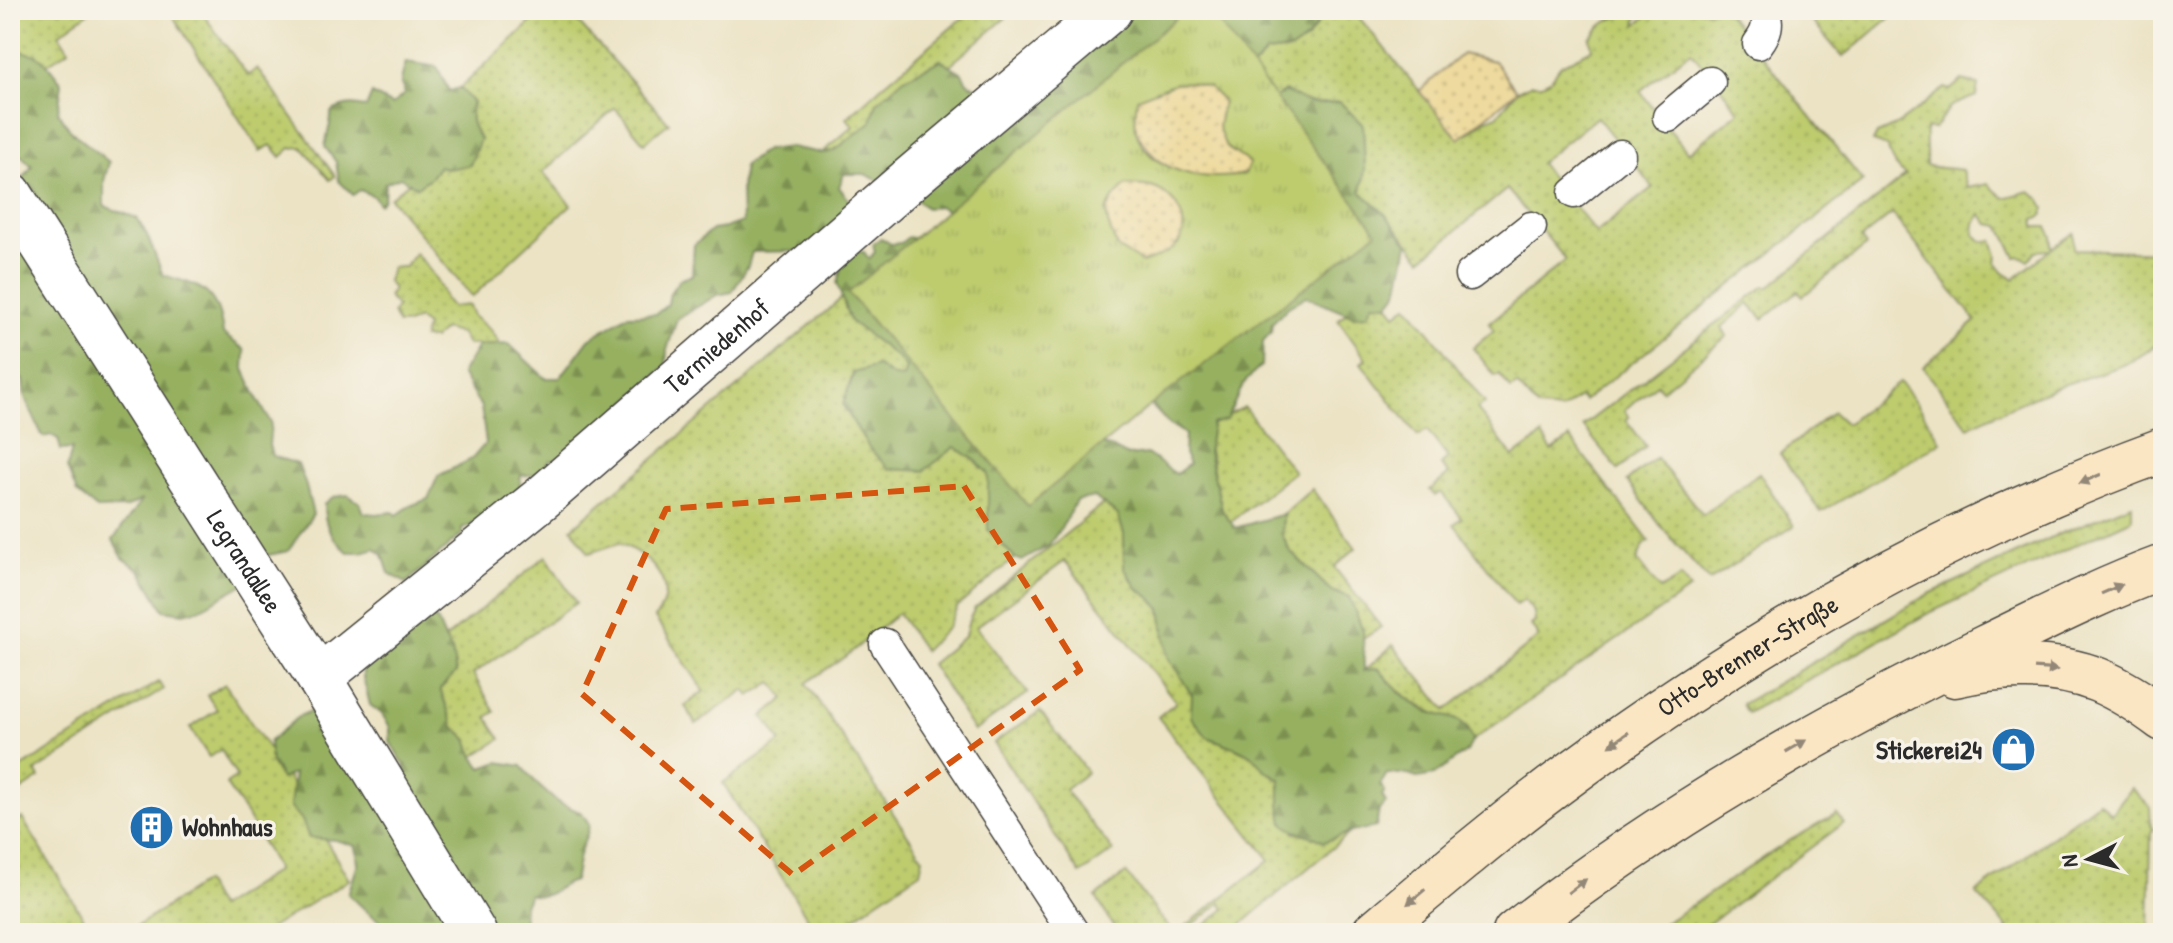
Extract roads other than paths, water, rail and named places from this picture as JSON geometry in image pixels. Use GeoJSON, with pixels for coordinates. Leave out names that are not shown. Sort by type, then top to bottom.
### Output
{"type":"FeatureCollection","features":[{"type":"Feature","properties":{"kind":"street","name":"Termiedenhof"},"geometry":{"type":"LineString","coordinates":[[319,678],[542,498],[900,187],[1110,10]]}},
{"type":"Feature","properties":{"kind":"street","name":"Legrandallee"},"geometry":{"type":"LineString","coordinates":[[10,194],[319,678],[474,933]]}},
{"type":"Feature","properties":{"kind":"street","name":"Otto-Brenner-Straße"},"geometry":{"type":"LineString","coordinates":[[1374,933],[1575,771],[1747,654],[1854,591],[1969,532],[2163,450]]}},
{"type":"Feature","properties":{"kind":"street"},"geometry":{"type":"LineString","coordinates":[[1515,933],[1613,860],[1696,805],[1798,745],[1888,696],[2041,621],[2163,567]]}},
{"type":"Feature","properties":{"kind":"street"},"geometry":{"type":"LineString","coordinates":[[1888,696],[1968,672],[2050,669],[2097,679],[2140,702],[2163,719]]}},
{"type":"Feature","properties":{"kind":"lane"},"geometry":{"type":"LineString","coordinates":[[1758,44],[1768,24],[1765,10]]}},
{"type":"Feature","properties":{"kind":"lane"},"geometry":{"type":"LineString","coordinates":[[1668,117],[1710,82]]}},
{"type":"Feature","properties":{"kind":"lane"},"geometry":{"type":"LineString","coordinates":[[1574,193],[1620,155]]}},
{"type":"Feature","properties":{"kind":"lane"},"geometry":{"type":"LineString","coordinates":[[1470,275],[1531,227]]}},
{"type":"Feature","properties":{"kind":"lane"},"geometry":{"type":"LineString","coordinates":[[885,644],[1074,933]]}},
{"type":"Feature","properties":{"kind":"place","name":"Stickerei24"},"geometry":{"type":"Point","coordinates":[2013,750]}},
{"type":"Feature","properties":{"kind":"place","name":"Wohnhaus"},"geometry":{"type":"Point","coordinates":[151,827]}}]}
